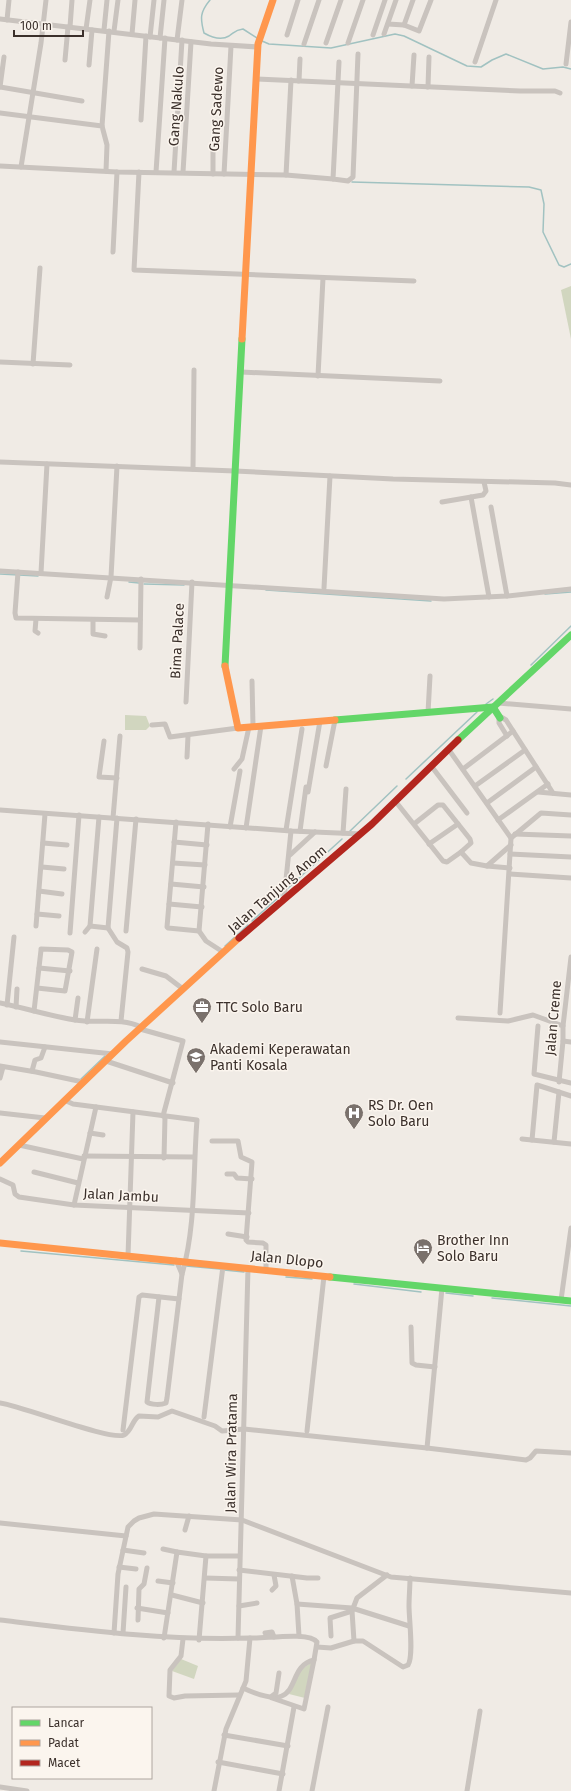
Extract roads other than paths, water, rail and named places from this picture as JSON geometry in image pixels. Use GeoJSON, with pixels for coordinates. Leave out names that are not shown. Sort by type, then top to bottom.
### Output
{"type":"FeatureCollection","features":[{"type":"Feature","properties":{"kind":"street"},"geometry":{"type":"LineString","coordinates":[[7,20],[9,0]]}},
{"type":"Feature","properties":{"kind":"street"},"geometry":{"type":"LineString","coordinates":[[21,167],[46,0]]}},
{"type":"Feature","properties":{"kind":"street"},"geometry":{"type":"LineString","coordinates":[[65,60],[72,0]]}},
{"type":"Feature","properties":{"kind":"street"},"geometry":{"type":"LineString","coordinates":[[89,65],[90,0]]}},
{"type":"Feature","properties":{"kind":"street"},"geometry":{"type":"LineString","coordinates":[[106,171],[107,145],[102,126],[109,31],[107,0]]}},
{"type":"Feature","properties":{"kind":"street"},"geometry":{"type":"LineString","coordinates":[[109,31],[118,0]]}},
{"type":"Feature","properties":{"kind":"street"},"geometry":{"type":"LineString","coordinates":[[132,34],[136,0]]}},
{"type":"Feature","properties":{"kind":"street"},"geometry":{"type":"LineString","coordinates":[[141,120],[148,36],[154,0]]}},
{"type":"Feature","properties":{"kind":"street"},"geometry":{"type":"LineString","coordinates":[[156,172],[164,0]]}},
{"type":"Feature","properties":{"kind":"street"},"geometry":{"type":"LineString","coordinates":[[174,172],[182,0]]}},
{"type":"Feature","properties":{"kind":"street"},"geometry":{"type":"LineString","coordinates":[[238,728],[225,668],[229,584],[259,43],[273,0]]}},
{"type":"Feature","properties":{"kind":"street"},"geometry":{"type":"LineString","coordinates":[[287,34],[298,0]]}},
{"type":"Feature","properties":{"kind":"street"},"geometry":{"type":"LineString","coordinates":[[304,44],[319,0]]}},
{"type":"Feature","properties":{"kind":"street"},"geometry":{"type":"LineString","coordinates":[[326,43],[341,0]]}},
{"type":"Feature","properties":{"kind":"street"},"geometry":{"type":"LineString","coordinates":[[348,43],[363,0]]}},
{"type":"Feature","properties":{"kind":"street"},"geometry":{"type":"LineString","coordinates":[[373,35],[385,0]]}},
{"type":"Feature","properties":{"kind":"street"},"geometry":{"type":"LineString","coordinates":[[384,34],[396,0]]}},
{"type":"Feature","properties":{"kind":"street"},"geometry":{"type":"LineString","coordinates":[[404,24],[414,0]]}},
{"type":"Feature","properties":{"kind":"street"},"geometry":{"type":"LineString","coordinates":[[388,24],[404,24],[420,30],[431,0]]}},
{"type":"Feature","properties":{"kind":"street"},"geometry":{"type":"LineString","coordinates":[[475,62],[496,0]]}},
{"type":"Feature","properties":{"kind":"street"},"geometry":{"type":"LineString","coordinates":[[0,19],[231,46],[259,43]]}},
{"type":"Feature","properties":{"kind":"street"},"geometry":{"type":"LineString","coordinates":[[566,64],[571,22]]}},
{"type":"Feature","properties":{"kind":"street","name":"Gang Nakulo"},"geometry":{"type":"LineString","coordinates":[[183,172],[191,42]]}},
{"type":"Feature","properties":{"kind":"street","name":"Gang Sadewo"},"geometry":{"type":"LineString","coordinates":[[224,174],[231,46]]}},
{"type":"Feature","properties":{"kind":"street"},"geometry":{"type":"LineString","coordinates":[[0,166],[117,172],[286,175],[348,181],[352,179],[358,54]]}},
{"type":"Feature","properties":{"kind":"street"},"geometry":{"type":"LineString","coordinates":[[412,86],[414,55]]}},
{"type":"Feature","properties":{"kind":"street"},"geometry":{"type":"LineString","coordinates":[[4,57],[0,87],[82,101]]}},
{"type":"Feature","properties":{"kind":"street"},"geometry":{"type":"LineString","coordinates":[[428,86],[429,57]]}},
{"type":"Feature","properties":{"kind":"street"},"geometry":{"type":"LineString","coordinates":[[299,81],[300,59]]}},
{"type":"Feature","properties":{"kind":"street"},"geometry":{"type":"LineString","coordinates":[[333,179],[339,62]]}},
{"type":"Feature","properties":{"kind":"street"},"geometry":{"type":"LineString","coordinates":[[257,79],[555,91],[560,93]]}},
{"type":"Feature","properties":{"kind":"street"},"geometry":{"type":"LineString","coordinates":[[286,175],[292,80]]}},
{"type":"Feature","properties":{"kind":"street"},"geometry":{"type":"LineString","coordinates":[[0,113],[102,126]]}},
{"type":"Feature","properties":{"kind":"street"},"geometry":{"type":"LineString","coordinates":[[213,142],[213,174]]}},
{"type":"Feature","properties":{"kind":"street"},"geometry":{"type":"LineString","coordinates":[[113,252],[117,172]]}},
{"type":"Feature","properties":{"kind":"street"},"geometry":{"type":"LineString","coordinates":[[139,172],[134,270],[246,276],[414,281]]}},
{"type":"Feature","properties":{"kind":"street"},"geometry":{"type":"LineString","coordinates":[[33,364],[40,268]]}},
{"type":"Feature","properties":{"kind":"street"},"geometry":{"type":"LineString","coordinates":[[318,376],[323,278]]}},
{"type":"Feature","properties":{"kind":"street"},"geometry":{"type":"LineString","coordinates":[[0,362],[70,365]]}},
{"type":"Feature","properties":{"kind":"street"},"geometry":{"type":"LineString","coordinates":[[193,469],[194,370]]}},
{"type":"Feature","properties":{"kind":"street"},"geometry":{"type":"LineString","coordinates":[[241,372],[440,381]]}},
{"type":"Feature","properties":{"kind":"street"},"geometry":{"type":"LineString","coordinates":[[0,462],[484,482],[555,483],[571,485]]}},
{"type":"Feature","properties":{"kind":"street"},"geometry":{"type":"LineString","coordinates":[[42,573],[47,464]]}},
{"type":"Feature","properties":{"kind":"street"},"geometry":{"type":"LineString","coordinates":[[107,598],[111,577],[117,466]]}},
{"type":"Feature","properties":{"kind":"street"},"geometry":{"type":"LineString","coordinates":[[324,588],[330,476]]}},
{"type":"Feature","properties":{"kind":"street"},"geometry":{"type":"LineString","coordinates":[[442,502],[485,494],[484,482]]}},
{"type":"Feature","properties":{"kind":"street"},"geometry":{"type":"LineString","coordinates":[[471,497],[489,597]]}},
{"type":"Feature","properties":{"kind":"street"},"geometry":{"type":"LineString","coordinates":[[491,507],[507,596]]}},
{"type":"Feature","properties":{"kind":"street"},"geometry":{"type":"LineString","coordinates":[[0,571],[17,575],[42,573],[460,599],[507,596],[571,589]]}},
{"type":"Feature","properties":{"kind":"street"},"geometry":{"type":"LineString","coordinates":[[17,575],[15,617],[22,619],[140,620]]}},
{"type":"Feature","properties":{"kind":"street"},"geometry":{"type":"LineString","coordinates":[[140,648],[141,579]]}},
{"type":"Feature","properties":{"kind":"street","name":"Bima Palace"},"geometry":{"type":"LineString","coordinates":[[186,702],[192,582]]}},
{"type":"Feature","properties":{"kind":"street"},"geometry":{"type":"LineString","coordinates":[[36,619],[34,631],[38,633]]}},
{"type":"Feature","properties":{"kind":"street"},"geometry":{"type":"LineString","coordinates":[[93,620],[93,634],[105,636]]}},
{"type":"Feature","properties":{"kind":"street","name":"Jalan Tanjung Anom"},"geometry":{"type":"LineString","coordinates":[[0,1163],[140,1028],[223,952],[361,834],[396,802],[495,705],[571,635]]}},
{"type":"Feature","properties":{"kind":"street"},"geometry":{"type":"LineString","coordinates":[[428,713],[430,676]]}},
{"type":"Feature","properties":{"kind":"street"},"geometry":{"type":"LineString","coordinates":[[230,827],[237,770],[242,759],[251,727],[252,681]]}},
{"type":"Feature","properties":{"kind":"street"},"geometry":{"type":"LineString","coordinates":[[495,705],[500,718],[499,724],[507,736]]}},
{"type":"Feature","properties":{"kind":"street"},"geometry":{"type":"LineString","coordinates":[[152,724],[165,724],[170,737],[188,736],[238,728],[485,708],[495,705],[571,709]]}},
{"type":"Feature","properties":{"kind":"street"},"geometry":{"type":"LineString","coordinates":[[500,718],[506,720],[553,794]]}},
{"type":"Feature","properties":{"kind":"street"},"geometry":{"type":"LineString","coordinates":[[326,766],[335,720]]}},
{"type":"Feature","properties":{"kind":"street"},"geometry":{"type":"LineString","coordinates":[[300,831],[320,721]]}},
{"type":"Feature","properties":{"kind":"street"},"geometry":{"type":"LineString","coordinates":[[246,828],[262,726]]}},
{"type":"Feature","properties":{"kind":"street"},"geometry":{"type":"LineString","coordinates":[[284,899],[290,855],[289,831],[302,729]]}},
{"type":"Feature","properties":{"kind":"street"},"geometry":{"type":"LineString","coordinates":[[463,769],[513,731]]}},
{"type":"Feature","properties":{"kind":"street"},"geometry":{"type":"LineString","coordinates":[[120,736],[108,928],[117,942],[127,948],[128,952],[120,1021]]}},
{"type":"Feature","properties":{"kind":"street"},"geometry":{"type":"LineString","coordinates":[[187,757],[188,736]]}},
{"type":"Feature","properties":{"kind":"street"},"geometry":{"type":"LineString","coordinates":[[104,741],[99,777],[117,778]]}},
{"type":"Feature","properties":{"kind":"street"},"geometry":{"type":"LineString","coordinates":[[449,750],[498,820],[513,836],[571,836]]}},
{"type":"Feature","properties":{"kind":"street"},"geometry":{"type":"LineString","coordinates":[[475,786],[525,750]]}},
{"type":"Feature","properties":{"kind":"street"},"geometry":{"type":"LineString","coordinates":[[432,767],[467,813]]}},
{"type":"Feature","properties":{"kind":"street"},"geometry":{"type":"LineString","coordinates":[[487,803],[536,767]]}},
{"type":"Feature","properties":{"kind":"street"},"geometry":{"type":"LineString","coordinates":[[498,820],[548,784]]}},
{"type":"Feature","properties":{"kind":"street"},"geometry":{"type":"LineString","coordinates":[[343,833],[346,789]]}},
{"type":"Feature","properties":{"kind":"street"},"geometry":{"type":"LineString","coordinates":[[538,792],[571,795]]}},
{"type":"Feature","properties":{"kind":"street"},"geometry":{"type":"LineString","coordinates":[[396,802],[445,862],[462,852],[470,845],[471,841],[445,806],[441,804],[414,824]]}},
{"type":"Feature","properties":{"kind":"street"},"geometry":{"type":"LineString","coordinates":[[0,810],[289,831],[361,834]]}},
{"type":"Feature","properties":{"kind":"street"},"geometry":{"type":"LineString","coordinates":[[500,1013],[510,854],[513,836],[541,813],[571,815]]}},
{"type":"Feature","properties":{"kind":"street"},"geometry":{"type":"LineString","coordinates":[[36,926],[42,867],[45,814]]}},
{"type":"Feature","properties":{"kind":"street"},"geometry":{"type":"LineString","coordinates":[[70,933],[79,815]]}},
{"type":"Feature","properties":{"kind":"street"},"geometry":{"type":"LineString","coordinates":[[85,932],[90,926],[99,817]]}},
{"type":"Feature","properties":{"kind":"street"},"geometry":{"type":"LineString","coordinates":[[126,931],[136,819]]}},
{"type":"Feature","properties":{"kind":"street"},"geometry":{"type":"LineString","coordinates":[[176,822],[167,928],[199,931]]}},
{"type":"Feature","properties":{"kind":"street"},"geometry":{"type":"LineString","coordinates":[[208,824],[206,865],[199,931],[206,941],[223,952]]}},
{"type":"Feature","properties":{"kind":"street"},"geometry":{"type":"LineString","coordinates":[[429,844],[458,824]]}},
{"type":"Feature","properties":{"kind":"street"},"geometry":{"type":"LineString","coordinates":[[290,855],[315,832]]}},
{"type":"Feature","properties":{"kind":"street"},"geometry":{"type":"LineString","coordinates":[[174,842],[207,845]]}},
{"type":"Feature","properties":{"kind":"street"},"geometry":{"type":"LineString","coordinates":[[43,843],[67,845]]}},
{"type":"Feature","properties":{"kind":"street"},"geometry":{"type":"LineString","coordinates":[[487,866],[511,844]]}},
{"type":"Feature","properties":{"kind":"street"},"geometry":{"type":"LineString","coordinates":[[462,852],[471,863],[510,871],[571,878]]}},
{"type":"Feature","properties":{"kind":"street"},"geometry":{"type":"LineString","coordinates":[[510,854],[571,857]]}},
{"type":"Feature","properties":{"kind":"street"},"geometry":{"type":"LineString","coordinates":[[173,863],[206,865]]}},
{"type":"Feature","properties":{"kind":"street"},"geometry":{"type":"LineString","coordinates":[[42,867],[64,869]]}},
{"type":"Feature","properties":{"kind":"street"},"geometry":{"type":"LineString","coordinates":[[171,884],[204,887]]}},
{"type":"Feature","properties":{"kind":"street"},"geometry":{"type":"LineString","coordinates":[[39,890],[62,894]]}},
{"type":"Feature","properties":{"kind":"street"},"geometry":{"type":"LineString","coordinates":[[169,904],[202,908]]}},
{"type":"Feature","properties":{"kind":"street"},"geometry":{"type":"LineString","coordinates":[[37,914],[59,916]]}},
{"type":"Feature","properties":{"kind":"street"},"geometry":{"type":"LineString","coordinates":[[90,926],[108,928]]}},
{"type":"Feature","properties":{"kind":"street"},"geometry":{"type":"LineString","coordinates":[[7,1005],[14,936]]}},
{"type":"Feature","properties":{"kind":"street"},"geometry":{"type":"LineString","coordinates":[[34,1012],[39,968],[42,949],[68,950],[72,954],[67,989],[64,991],[37,988]]}},
{"type":"Feature","properties":{"kind":"street"},"geometry":{"type":"LineString","coordinates":[[87,1022],[97,949]]}},
{"type":"Feature","properties":{"kind":"street","name":"Jalan Creme"},"geometry":{"type":"LineString","coordinates":[[560,1082],[563,1026],[570,979],[571,957]]}},
{"type":"Feature","properties":{"kind":"street"},"geometry":{"type":"LineString","coordinates":[[39,968],[70,971]]}},
{"type":"Feature","properties":{"kind":"street"},"geometry":{"type":"LineString","coordinates":[[142,969],[166,976],[183,989]]}},
{"type":"Feature","properties":{"kind":"street"},"geometry":{"type":"LineString","coordinates":[[16,1007],[17,988]]}},
{"type":"Feature","properties":{"kind":"street"},"geometry":{"type":"LineString","coordinates":[[75,1020],[78,998]]}},
{"type":"Feature","properties":{"kind":"street"},"geometry":{"type":"LineString","coordinates":[[0,1003],[34,1012],[87,1022],[129,1022],[140,1028],[183,1041],[164,1117],[164,1158]]}},
{"type":"Feature","properties":{"kind":"street"},"geometry":{"type":"LineString","coordinates":[[458,1018],[508,1020],[533,1015],[563,1026]]}},
{"type":"Feature","properties":{"kind":"street"},"geometry":{"type":"LineString","coordinates":[[538,1026],[534,1074],[560,1082],[571,1083]]}},
{"type":"Feature","properties":{"kind":"street"},"geometry":{"type":"LineString","coordinates":[[563,1041],[571,1042]]}},
{"type":"Feature","properties":{"kind":"street"},"geometry":{"type":"LineString","coordinates":[[0,1042],[113,1054]]}},
{"type":"Feature","properties":{"kind":"street"},"geometry":{"type":"LineString","coordinates":[[32,1071],[34,1061],[41,1058],[45,1047]]}},
{"type":"Feature","properties":{"kind":"street"},"geometry":{"type":"LineString","coordinates":[[106,1061],[173,1083]]}},
{"type":"Feature","properties":{"kind":"street"},"geometry":{"type":"LineString","coordinates":[[0,1078],[2,1066],[83,1082]]}},
{"type":"Feature","properties":{"kind":"street"},"geometry":{"type":"LineString","coordinates":[[532,1140],[537,1085],[571,1096]]}},
{"type":"Feature","properties":{"kind":"street"},"geometry":{"type":"LineString","coordinates":[[554,1142],[559,1092]]}},
{"type":"Feature","properties":{"kind":"street"},"geometry":{"type":"LineString","coordinates":[[64,1100],[73,1104],[164,1117],[197,1120],[192,1209],[186,1261],[182,1274],[167,1401],[163,1404],[148,1403],[146,1398],[159,1297]]}},
{"type":"Feature","properties":{"kind":"street"},"geometry":{"type":"LineString","coordinates":[[74,1205],[96,1107]]}},
{"type":"Feature","properties":{"kind":"street"},"geometry":{"type":"LineString","coordinates":[[128,1256],[128,1208],[133,1112]]}},
{"type":"Feature","properties":{"kind":"street"},"geometry":{"type":"LineString","coordinates":[[0,1113],[45,1118]]}},
{"type":"Feature","properties":{"kind":"street"},"geometry":{"type":"LineString","coordinates":[[90,1133],[103,1135]]}},
{"type":"Feature","properties":{"kind":"street"},"geometry":{"type":"LineString","coordinates":[[522,1138],[571,1144]]}},
{"type":"Feature","properties":{"kind":"street"},"geometry":{"type":"LineString","coordinates":[[212,1141],[239,1142],[241,1157],[252,1162],[250,1213],[247,1237],[248,1242],[263,1243],[266,1245],[266,1271]]}},
{"type":"Feature","properties":{"kind":"street"},"geometry":{"type":"LineString","coordinates":[[19,1145],[84,1158],[194,1157]]}},
{"type":"Feature","properties":{"kind":"street"},"geometry":{"type":"LineString","coordinates":[[34,1172],[78,1183]]}},
{"type":"Feature","properties":{"kind":"street"},"geometry":{"type":"LineString","coordinates":[[227,1174],[234,1174],[237,1178],[252,1179]]}},
{"type":"Feature","properties":{"kind":"street","name":"Jalan Jambu"},"geometry":{"type":"LineString","coordinates":[[0,1180],[12,1184],[16,1194],[20,1197],[74,1205],[192,1209],[250,1213]]}},
{"type":"Feature","properties":{"kind":"street"},"geometry":{"type":"LineString","coordinates":[[561,1300],[571,1228]]}},
{"type":"Feature","properties":{"kind":"street"},"geometry":{"type":"LineString","coordinates":[[228,1234],[247,1237]]}},
{"type":"Feature","properties":{"kind":"street","name":"Jalan Dlopo"},"geometry":{"type":"LineString","coordinates":[[0,1243],[186,1261],[223,1269],[248,1268],[442,1291],[571,1301]]}},
{"type":"Feature","properties":{"kind":"street"},"geometry":{"type":"LineString","coordinates":[[176,1260],[182,1274]]}},
{"type":"Feature","properties":{"kind":"street","name":"Jalan Wira Pratama"},"geometry":{"type":"LineString","coordinates":[[238,1638],[239,1556],[242,1520],[248,1268]]}},
{"type":"Feature","properties":{"kind":"street"},"geometry":{"type":"LineString","coordinates":[[204,1417],[223,1269]]}},
{"type":"Feature","properties":{"kind":"street"},"geometry":{"type":"LineString","coordinates":[[307,1431],[324,1276]]}},
{"type":"Feature","properties":{"kind":"street"},"geometry":{"type":"LineString","coordinates":[[427,1448],[442,1291]]}},
{"type":"Feature","properties":{"kind":"street"},"geometry":{"type":"LineString","coordinates":[[122,1430],[138,1298],[142,1295],[179,1299]]}},
{"type":"Feature","properties":{"kind":"street"},"geometry":{"type":"LineString","coordinates":[[411,1327],[411,1361],[416,1365],[434,1367]]}},
{"type":"Feature","properties":{"kind":"street"},"geometry":{"type":"LineString","coordinates":[[0,1403],[94,1431],[122,1436],[129,1431],[135,1419],[139,1416],[158,1418],[172,1411],[215,1426],[222,1431],[244,1429],[526,1460],[536,1451],[571,1453]]}},
{"type":"Feature","properties":{"kind":"street"},"geometry":{"type":"LineString","coordinates":[[114,1633],[119,1567],[130,1523],[146,1516],[163,1514],[242,1520],[387,1575],[571,1592]]}},
{"type":"Feature","properties":{"kind":"street"},"geometry":{"type":"LineString","coordinates":[[185,1530],[189,1516]]}},
{"type":"Feature","properties":{"kind":"street"},"geometry":{"type":"LineString","coordinates":[[0,1523],[126,1536]]}},
{"type":"Feature","properties":{"kind":"street"},"geometry":{"type":"LineString","coordinates":[[163,1549],[206,1556],[239,1556]]}},
{"type":"Feature","properties":{"kind":"street"},"geometry":{"type":"LineString","coordinates":[[123,1550],[144,1553]]}},
{"type":"Feature","properties":{"kind":"street"},"geometry":{"type":"LineString","coordinates":[[164,1638],[172,1595],[177,1552]]}},
{"type":"Feature","properties":{"kind":"street"},"geometry":{"type":"LineString","coordinates":[[199,1640],[206,1556]]}},
{"type":"Feature","properties":{"kind":"street"},"geometry":{"type":"LineString","coordinates":[[119,1567],[136,1570]]}},
{"type":"Feature","properties":{"kind":"street"},"geometry":{"type":"LineString","coordinates":[[138,1620],[137,1608],[139,1589],[144,1584],[147,1568]]}},
{"type":"Feature","properties":{"kind":"street"},"geometry":{"type":"LineString","coordinates":[[239,1570],[318,1578]]}},
{"type":"Feature","properties":{"kind":"street"},"geometry":{"type":"LineString","coordinates":[[272,1590],[276,1586],[274,1574]]}},
{"type":"Feature","properties":{"kind":"street"},"geometry":{"type":"LineString","coordinates":[[354,1641],[353,1610],[358,1597],[387,1575]]}},
{"type":"Feature","properties":{"kind":"street"},"geometry":{"type":"LineString","coordinates":[[292,1576],[297,1604],[299,1636]]}},
{"type":"Feature","properties":{"kind":"street"},"geometry":{"type":"LineString","coordinates":[[205,1578],[239,1579]]}},
{"type":"Feature","properties":{"kind":"street"},"geometry":{"type":"LineString","coordinates":[[317,1647],[331,1648],[354,1641],[366,1642],[386,1657],[403,1667],[406,1666],[410,1663],[410,1578]]}},
{"type":"Feature","properties":{"kind":"street"},"geometry":{"type":"LineString","coordinates":[[158,1581],[173,1583]]}},
{"type":"Feature","properties":{"kind":"street"},"geometry":{"type":"LineString","coordinates":[[123,1634],[126,1586]]}},
{"type":"Feature","properties":{"kind":"street"},"geometry":{"type":"LineString","coordinates":[[172,1595],[203,1603]]}},
{"type":"Feature","properties":{"kind":"street"},"geometry":{"type":"LineString","coordinates":[[239,1606],[257,1603]]}},
{"type":"Feature","properties":{"kind":"street"},"geometry":{"type":"LineString","coordinates":[[297,1604],[353,1610],[409,1626]]}},
{"type":"Feature","properties":{"kind":"street"},"geometry":{"type":"LineString","coordinates":[[137,1608],[168,1613]]}},
{"type":"Feature","properties":{"kind":"street"},"geometry":{"type":"LineString","coordinates":[[331,1636],[330,1618],[353,1610]]}},
{"type":"Feature","properties":{"kind":"street"},"geometry":{"type":"LineString","coordinates":[[0,1620],[164,1638],[199,1640],[299,1636],[314,1639],[317,1642],[305,1708],[260,1696],[243,1688]]}},
{"type":"Feature","properties":{"kind":"street"},"geometry":{"type":"LineString","coordinates":[[266,1633],[272,1632],[274,1637]]}},
{"type":"Feature","properties":{"kind":"street"},"geometry":{"type":"LineString","coordinates":[[214,1791],[224,1735],[243,1688],[248,1671],[250,1638]]}},
{"type":"Feature","properties":{"kind":"street"},"geometry":{"type":"LineString","coordinates":[[183,1639],[181,1656],[170,1670],[169,1696],[174,1698],[185,1696],[239,1695]]}},
{"type":"Feature","properties":{"kind":"street"},"geometry":{"type":"LineString","coordinates":[[271,1698],[283,1695],[289,1691],[302,1666],[314,1660]]}},
{"type":"Feature","properties":{"kind":"street"},"geometry":{"type":"LineString","coordinates":[[271,1698],[276,1693],[279,1673]]}},
{"type":"Feature","properties":{"kind":"street"},"geometry":{"type":"LineString","coordinates":[[279,1791],[294,1706]]}},
{"type":"Feature","properties":{"kind":"street"},"geometry":{"type":"LineString","coordinates":[[312,1791],[328,1707]]}},
{"type":"Feature","properties":{"kind":"street"},"geometry":{"type":"LineString","coordinates":[[467,1791],[480,1711]]}},
{"type":"Feature","properties":{"kind":"street"},"geometry":{"type":"LineString","coordinates":[[224,1735],[288,1746]]}},
{"type":"Feature","properties":{"kind":"street"},"geometry":{"type":"LineString","coordinates":[[218,1762],[283,1774]]}},
{"type":"Feature","properties":{"kind":"street"},"geometry":{"type":"LineString","coordinates":[[0,1787],[27,1791]]}},
{"type":"Feature","properties":{"kind":"waterway"},"geometry":{"type":"LineString","coordinates":[[210,0],[204,8],[202,15],[204,33],[213,37],[223,38],[243,29],[257,38]]}},
{"type":"Feature","properties":{"kind":"waterway"},"geometry":{"type":"LineString","coordinates":[[262,41],[269,44],[331,48],[395,34],[404,36],[467,66],[481,67],[506,54],[543,69],[563,67],[571,69]]}},
{"type":"Feature","properties":{"kind":"waterway"},"geometry":{"type":"LineString","coordinates":[[352,182],[529,187],[541,190],[544,204],[543,232],[559,265],[564,267],[571,264]]}},
{"type":"Feature","properties":{"kind":"waterway"},"geometry":{"type":"LineString","coordinates":[[0,574],[38,576]]}},
{"type":"Feature","properties":{"kind":"waterway"},"geometry":{"type":"LineString","coordinates":[[129,582],[139,583]]}},
{"type":"Feature","properties":{"kind":"waterway"},"geometry":{"type":"LineString","coordinates":[[144,584],[184,585]]}},
{"type":"Feature","properties":{"kind":"waterway"},"geometry":{"type":"LineString","coordinates":[[266,590],[431,601]]}},
{"type":"Feature","properties":{"kind":"waterway"},"geometry":{"type":"LineString","coordinates":[[545,594],[571,592]]}},
{"type":"Feature","properties":{"kind":"waterway"},"geometry":{"type":"LineString","coordinates":[[531,665],[571,626]]}},
{"type":"Feature","properties":{"kind":"waterway"},"geometry":{"type":"LineString","coordinates":[[486,704],[493,699]]}},
{"type":"Feature","properties":{"kind":"waterway"},"geometry":{"type":"LineString","coordinates":[[406,779],[477,712]]}},
{"type":"Feature","properties":{"kind":"waterway"},"geometry":{"type":"LineString","coordinates":[[349,832],[397,786]]}},
{"type":"Feature","properties":{"kind":"waterway"},"geometry":{"type":"LineString","coordinates":[[288,888],[342,839]]}},
{"type":"Feature","properties":{"kind":"waterway"},"geometry":{"type":"LineString","coordinates":[[252,921],[281,895]]}},
{"type":"Feature","properties":{"kind":"waterway"},"geometry":{"type":"LineString","coordinates":[[225,946],[248,925]]}},
{"type":"Feature","properties":{"kind":"waterway"},"geometry":{"type":"LineString","coordinates":[[81,1079],[105,1056]]}},
{"type":"Feature","properties":{"kind":"waterway"},"geometry":{"type":"LineString","coordinates":[[21,1251],[174,1265]]}},
{"type":"Feature","properties":{"kind":"waterway"},"geometry":{"type":"LineString","coordinates":[[186,1266],[220,1269]]}},
{"type":"Feature","properties":{"kind":"waterway"},"geometry":{"type":"LineString","coordinates":[[224,1270],[244,1272]]}},
{"type":"Feature","properties":{"kind":"waterway"},"geometry":{"type":"LineString","coordinates":[[286,1277],[312,1279]]}},
{"type":"Feature","properties":{"kind":"waterway"},"geometry":{"type":"LineString","coordinates":[[354,1284],[421,1292]]}},
{"type":"Feature","properties":{"kind":"waterway"},"geometry":{"type":"LineString","coordinates":[[446,1293],[473,1296]]}},
{"type":"Feature","properties":{"kind":"waterway"},"geometry":{"type":"LineString","coordinates":[[492,1298],[571,1306]]}},
{"type":"Feature","properties":{"kind":"place","name":"TTC Solo Baru"},"geometry":{"type":"Point","coordinates":[202,1024]}},
{"type":"Feature","properties":{"kind":"place","name":"Akademi Keperawatan Panti Kosala"},"geometry":{"type":"Point","coordinates":[196,1074]}},
{"type":"Feature","properties":{"kind":"place","name":"RS Dr. Oen Solo Baru"},"geometry":{"type":"Point","coordinates":[354,1130]}},
{"type":"Feature","properties":{"kind":"place","name":"Brother Inn Solo Baru"},"geometry":{"type":"Point","coordinates":[423,1265]}}]}
